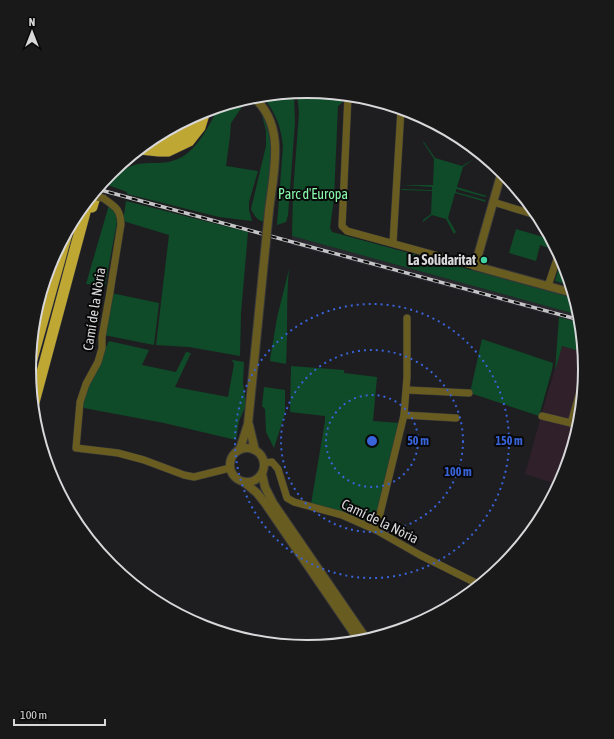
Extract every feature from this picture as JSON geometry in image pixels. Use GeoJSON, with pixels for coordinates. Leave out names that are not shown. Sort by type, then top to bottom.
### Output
{"type":"FeatureCollection","features":[{"type":"Feature","properties":{"kind":"highway"},"geometry":{"type":"LineString","coordinates":[[148,150],[168,151],[189,141],[200,127],[202,119]]}},
{"type":"Feature","properties":{"kind":"highway"},"geometry":{"type":"LineString","coordinates":[[157,144],[167,142],[185,133],[192,124]]}},
{"type":"Feature","properties":{"kind":"highway"},"geometry":{"type":"LineString","coordinates":[[64,288],[78,259],[100,195]]}},
{"type":"Feature","properties":{"kind":"highway"},"geometry":{"type":"LineString","coordinates":[[37,390],[84,217]]}},
{"type":"Feature","properties":{"kind":"highway"},"geometry":{"type":"LineString","coordinates":[[38,340],[60,258]]}},
{"type":"Feature","properties":{"kind":"highway"},"geometry":{"type":"LineString","coordinates":[[51,293],[55,270]]}},
{"type":"Feature","properties":{"kind":"street"},"geometry":{"type":"LineString","coordinates":[[348,102],[341,222],[342,226],[347,231],[567,291]]}},
{"type":"Feature","properties":{"kind":"street"},"geometry":{"type":"LineString","coordinates":[[240,449],[248,424],[275,155],[275,140],[269,117],[259,103]]}},
{"type":"Feature","properties":{"kind":"street"},"geometry":{"type":"LineString","coordinates":[[393,243],[401,115]]}},
{"type":"Feature","properties":{"kind":"street"},"geometry":{"type":"LineString","coordinates":[[475,266],[500,179]]}},
{"type":"Feature","properties":{"kind":"street","name":"Camí de la Nòria"},"geometry":{"type":"LineString","coordinates":[[100,194],[114,205],[120,214],[121,224],[102,337],[102,348],[98,362],[86,384],[80,402],[76,448],[118,453],[194,477],[230,468]]}},
{"type":"Feature","properties":{"kind":"street"},"geometry":{"type":"LineString","coordinates":[[493,202],[527,212]]}},
{"type":"Feature","properties":{"kind":"street"},"geometry":{"type":"LineString","coordinates":[[548,286],[555,262]]}},
{"type":"Feature","properties":{"kind":"street"},"geometry":{"type":"LineString","coordinates":[[376,530],[404,415],[407,390],[407,318]]}},
{"type":"Feature","properties":{"kind":"street"},"geometry":{"type":"LineString","coordinates":[[407,390],[469,393]]}},
{"type":"Feature","properties":{"kind":"street"},"geometry":{"type":"LineString","coordinates":[[542,416],[571,423],[576,406]]}},
{"type":"Feature","properties":{"kind":"street"},"geometry":{"type":"LineString","coordinates":[[404,415],[456,418]]}},
{"type":"Feature","properties":{"kind":"street"},"geometry":{"type":"LineString","coordinates":[[248,424],[255,450]]}},
{"type":"Feature","properties":{"kind":"street"},"geometry":{"type":"LineString","coordinates":[[244,482],[254,481],[262,474],[264,468],[261,455],[250,448],[240,449],[231,458],[230,468],[235,478],[244,482],[257,492],[356,636]]}},
{"type":"Feature","properties":{"kind":"street","name":"Camí de la Nòria"},"geometry":{"type":"LineString","coordinates":[[264,463],[272,462],[278,469],[287,498],[294,502],[315,506],[342,515],[376,530],[420,556],[474,582]]}},
{"type":"Feature","properties":{"kind":"street"},"geometry":{"type":"LineString","coordinates":[[262,474],[265,488],[273,503],[363,634]]}},
{"type":"Feature","properties":{"kind":"shaded area"},"geometry":{"type":"Polygon","coordinates":[[[292,236],[572,313],[574,321],[292,245],[292,236]]]}},
{"type":"Feature","properties":{"kind":"shaded area"},"geometry":{"type":"Polygon","coordinates":[[[562,346],[577,350],[578,370],[576,405],[573,422],[564,457],[553,483],[525,474],[562,346]]]}},
{"type":"Feature","properties":{"kind":"green space"},"geometry":{"type":"Polygon","coordinates":[[[294,99],[295,123],[288,215],[286,222],[277,225],[283,146],[277,119],[266,102],[294,99]]]}},
{"type":"Feature","properties":{"kind":"green space","name":"Parc d'Europa"},"geometry":{"type":"Polygon","coordinates":[[[298,99],[342,101],[342,103],[338,106],[334,198],[330,228],[332,232],[568,296],[572,313],[292,236],[293,193],[299,113],[298,99]]]}},
{"type":"Feature","properties":{"kind":"green space"},"geometry":{"type":"Polygon","coordinates":[[[242,107],[231,123],[226,166],[258,171],[249,202],[249,210],[252,221],[219,217],[127,194],[127,192],[108,185],[126,168],[142,163],[172,161],[180,158],[198,143],[215,115],[242,107]]]}},
{"type":"Feature","properties":{"kind":"green space"},"geometry":{"type":"Polygon","coordinates":[[[262,115],[267,126],[271,153],[270,181],[265,222],[258,219],[251,209],[266,146],[266,131],[262,115]]]}},
{"type":"Feature","properties":{"kind":"green space"},"geometry":{"type":"Polygon","coordinates":[[[423,142],[435,158],[462,166],[474,159],[463,167],[457,187],[487,196],[485,197],[456,189],[456,192],[485,200],[486,202],[455,193],[448,218],[456,232],[454,234],[446,219],[432,215],[423,222],[423,220],[431,214],[432,191],[401,190],[432,190],[432,187],[401,185],[433,185],[434,159],[423,142]]]}},
{"type":"Feature","properties":{"kind":"green space"},"geometry":{"type":"Polygon","coordinates":[[[126,201],[248,232],[241,313],[240,356],[189,347],[156,345],[169,235],[123,221],[126,201]]]}},
{"type":"Feature","properties":{"kind":"green space"},"geometry":{"type":"Polygon","coordinates":[[[109,205],[115,211],[117,222],[105,286],[86,284],[109,205]]]}},
{"type":"Feature","properties":{"kind":"green space"},"geometry":{"type":"Polygon","coordinates":[[[516,229],[543,236],[549,248],[540,245],[536,261],[509,253],[516,229]]]}},
{"type":"Feature","properties":{"kind":"green space"},"geometry":{"type":"Polygon","coordinates":[[[289,269],[286,364],[270,360],[277,318],[289,269]]]}},
{"type":"Feature","properties":{"kind":"green space"},"geometry":{"type":"Polygon","coordinates":[[[558,269],[565,284],[555,281],[558,269]]]}},
{"type":"Feature","properties":{"kind":"green space"},"geometry":{"type":"Polygon","coordinates":[[[111,293],[159,303],[154,345],[104,335],[111,293]]]}},
{"type":"Feature","properties":{"kind":"green space"},"geometry":{"type":"Polygon","coordinates":[[[559,317],[574,321],[577,350],[562,346],[555,371],[559,317]]]}},
{"type":"Feature","properties":{"kind":"green space"},"geometry":{"type":"Polygon","coordinates":[[[482,339],[553,363],[539,416],[470,393],[482,339]]]}},
{"type":"Feature","properties":{"kind":"green space"},"geometry":{"type":"Polygon","coordinates":[[[109,341],[149,350],[142,365],[176,372],[186,352],[191,353],[175,387],[228,397],[234,364],[232,360],[244,362],[243,383],[246,405],[239,421],[236,440],[164,423],[84,408],[82,403],[85,390],[109,341]]]}},
{"type":"Feature","properties":{"kind":"green space"},"geometry":{"type":"Polygon","coordinates":[[[291,366],[344,370],[344,373],[377,377],[373,421],[400,423],[375,527],[311,504],[325,416],[290,412],[291,366]]]}},
{"type":"Feature","properties":{"kind":"green space"},"geometry":{"type":"Polygon","coordinates":[[[264,387],[285,390],[285,413],[274,448],[266,432],[265,409],[262,406],[264,387]]]}},
{"type":"Feature","properties":{"kind":"railway"},"geometry":{"type":"LineString","coordinates":[[103,191],[573,318]]}},
{"type":"Feature","properties":{"kind":"place","name":"La Solidaritat"},"geometry":{"type":"Point","coordinates":[484,260]}}]}
